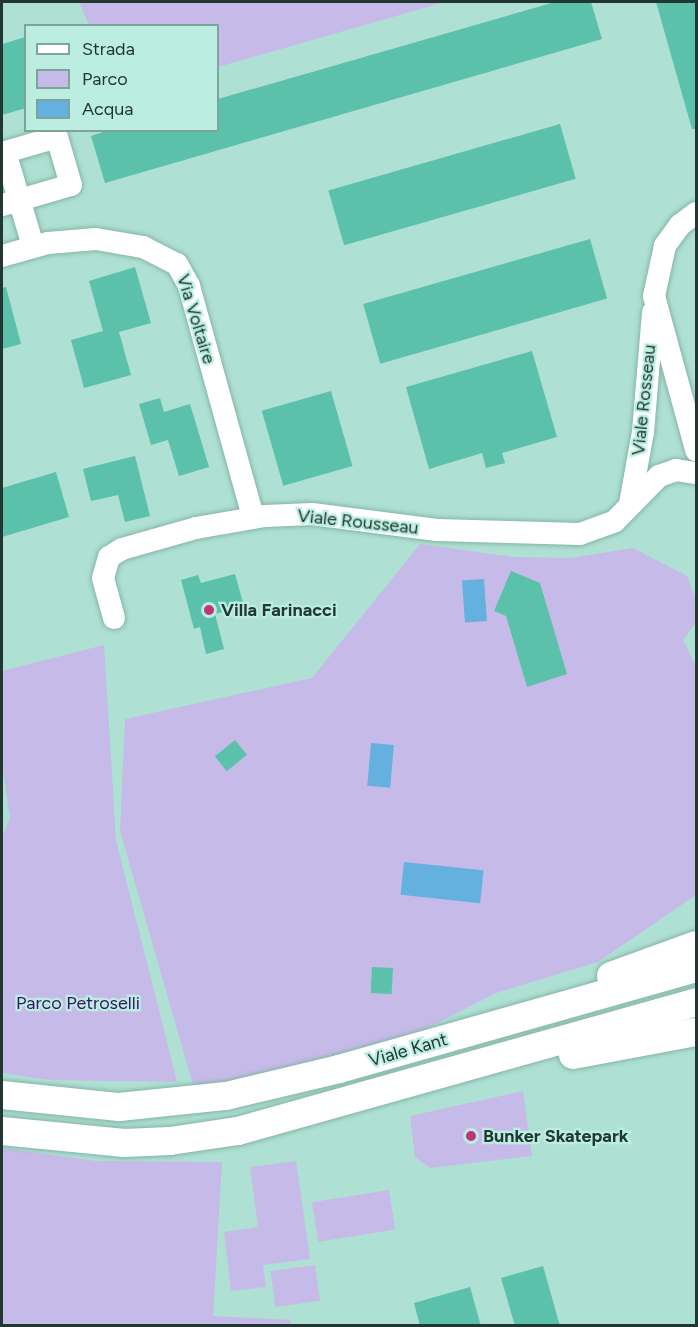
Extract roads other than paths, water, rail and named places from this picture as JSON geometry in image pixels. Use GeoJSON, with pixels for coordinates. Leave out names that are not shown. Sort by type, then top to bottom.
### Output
{"type":"FeatureCollection","features":[{"type":"Feature","properties":{"kind":"main road"},"geometry":{"type":"LineString","coordinates":[[542,1012],[623,971],[696,945]]}},
{"type":"Feature","properties":{"kind":"main road","name":"Viale Kant"},"geometry":{"type":"LineString","coordinates":[[2,1095],[114,1107],[158,1105],[252,1090],[696,968]]}},
{"type":"Feature","properties":{"kind":"main road","name":"Viale Kant"},"geometry":{"type":"LineString","coordinates":[[2,1131],[124,1143],[170,1141],[275,1123],[696,1002]]}},
{"type":"Feature","properties":{"kind":"main road"},"geometry":{"type":"LineString","coordinates":[[476,1066],[548,1060],[696,1032]]}},
{"type":"Feature","properties":{"kind":"street"},"geometry":{"type":"LineString","coordinates":[[10,203],[70,185],[57,137],[3,152],[10,203],[33,246]]}},
{"type":"Feature","properties":{"kind":"street","name":"Viale Rosseau"},"geometry":{"type":"LineString","coordinates":[[630,504],[643,432],[654,296],[665,246],[680,225],[696,213]]}},
{"type":"Feature","properties":{"kind":"street","name":"Via Voltaire"},"geometry":{"type":"LineString","coordinates":[[2,256],[33,246],[67,240],[122,241],[159,253],[180,267],[189,286],[253,517]]}},
{"type":"Feature","properties":{"kind":"street"},"geometry":{"type":"LineString","coordinates":[[654,296],[696,450]]}},
{"type":"Feature","properties":{"kind":"street","name":"Viale Rousseau"},"geometry":{"type":"LineString","coordinates":[[114,618],[103,573],[105,562],[113,554],[196,528],[253,517],[312,514],[437,530],[563,535],[601,529],[618,519],[658,476],[676,470],[696,473]]}},
{"type":"Feature","properties":{"kind":"street","name":"Viale Kant"},"geometry":{"type":"LineString","coordinates":[[2,1131],[34,1131],[50,1126],[52,1111],[37,1100]]}},
{"type":"Feature","properties":{"kind":"street","name":"Viale Kant"},"geometry":{"type":"LineString","coordinates":[[114,1107],[73,1113],[69,1128],[87,1135],[170,1141]]}},
{"type":"Feature","properties":{"kind":"water"},"geometry":{"type":"Polygon","coordinates":[[[484,579],[487,621],[465,622],[462,581],[484,579]]]}},
{"type":"Feature","properties":{"kind":"water"},"geometry":{"type":"Polygon","coordinates":[[[371,743],[394,745],[390,788],[367,786],[371,743]]]}},
{"type":"Feature","properties":{"kind":"water"},"geometry":{"type":"Polygon","coordinates":[[[404,862],[484,870],[480,903],[401,895],[404,862]]]}},
{"type":"Feature","properties":{"kind":"place","name":"Villa Farinacci"},"geometry":{"type":"Point","coordinates":[209,610]}},
{"type":"Feature","properties":{"kind":"place","name":"Bunker Skatepark"},"geometry":{"type":"Point","coordinates":[471,1136]}},
{"type":"Feature","properties":{"kind":"park label","name":"Parco Petroselli"},"geometry":{"type":"Point","coordinates":[78,1003]}}]}
